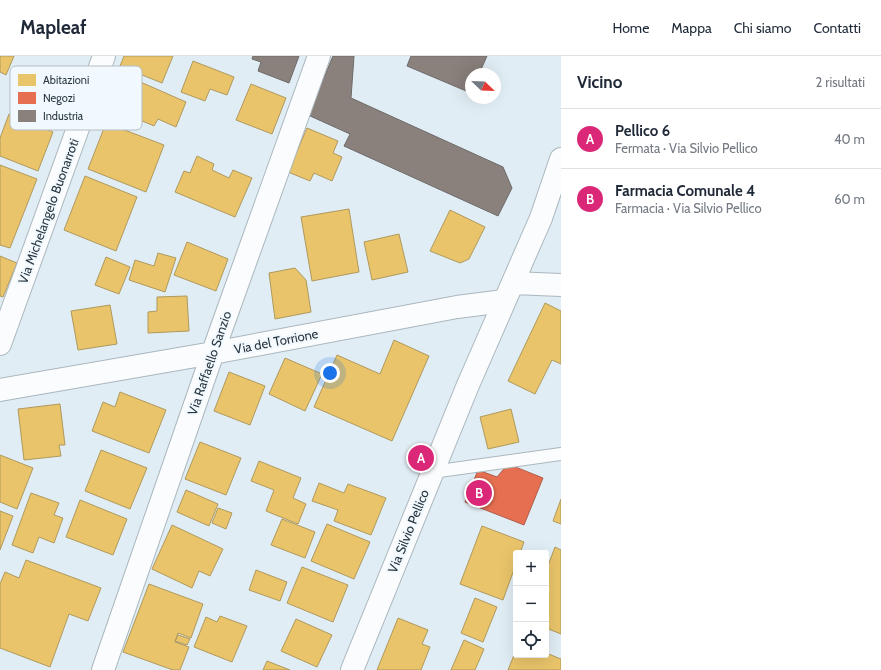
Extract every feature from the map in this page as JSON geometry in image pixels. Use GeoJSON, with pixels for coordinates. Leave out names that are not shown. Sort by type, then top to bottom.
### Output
{"type":"FeatureCollection","features":[{"type":"Feature","properties":{"kind":"street","name":"Via Michelangelo Buonarroti"},"geometry":{"type":"LineString","coordinates":[[100,66],[104,56]]}},
{"type":"Feature","properties":{"kind":"street","name":"Via Raffaello Sanzio"},"geometry":{"type":"LineString","coordinates":[[103,670],[213,353],[319,56]]}},
{"type":"Feature","properties":{"kind":"street","name":"Via Michelangelo Buonarroti"},"geometry":{"type":"LineString","coordinates":[[0,344],[77,130]]}},
{"type":"Feature","properties":{"kind":"street","name":"Via Silvio Pellico"},"geometry":{"type":"LineString","coordinates":[[352,670],[432,472],[541,218],[561,159]]}},
{"type":"Feature","properties":{"kind":"street","name":"Via del Torrione"},"geometry":{"type":"LineString","coordinates":[[0,390],[213,353],[450,308],[508,292],[561,285]]}},
{"type":"Feature","properties":{"kind":"lane"},"geometry":{"type":"LineString","coordinates":[[432,472],[561,454]]}},
{"type":"Feature","properties":{"kind":"building: Abitazioni"},"geometry":{"type":"Polygon","coordinates":[[[0,56],[14,56],[6,75],[0,72],[0,56]]]}},
{"type":"Feature","properties":{"kind":"building: Abitazioni"},"geometry":{"type":"Polygon","coordinates":[[[124,56],[173,56],[162,83],[142,75],[142,66],[120,66],[124,56]]]}},
{"type":"Feature","properties":{"kind":"building: Abitazioni"},"geometry":{"type":"Polygon","coordinates":[[[193,61],[234,77],[227,95],[210,89],[205,101],[181,92],[193,61]]]}},
{"type":"Feature","properties":{"kind":"building: Abitazioni"},"geometry":{"type":"Polygon","coordinates":[[[142,83],[186,102],[176,127],[158,119],[154,126],[142,121],[142,83]]]}},
{"type":"Feature","properties":{"kind":"building: Abitazioni"},"geometry":{"type":"Polygon","coordinates":[[[251,84],[286,98],[272,134],[236,120],[251,84]]]}},
{"type":"Feature","properties":{"kind":"building: Abitazioni"},"geometry":{"type":"Polygon","coordinates":[[[9,114],[10,130],[48,130],[53,132],[38,171],[0,156],[0,138],[9,114]]]}},
{"type":"Feature","properties":{"kind":"building: Abitazioni"},"geometry":{"type":"Polygon","coordinates":[[[307,128],[338,141],[333,153],[342,157],[332,181],[314,173],[310,181],[288,172],[307,128]]]}},
{"type":"Feature","properties":{"kind":"building: Abitazioni"},"geometry":{"type":"Polygon","coordinates":[[[103,130],[124,130],[164,145],[146,192],[88,169],[103,130]]]}},
{"type":"Feature","properties":{"kind":"building: Abitazioni"},"geometry":{"type":"Polygon","coordinates":[[[197,156],[214,164],[212,170],[229,178],[233,170],[252,178],[235,217],[175,192],[184,171],[190,173],[197,156]]]}},
{"type":"Feature","properties":{"kind":"building: Abitazioni"},"geometry":{"type":"Polygon","coordinates":[[[0,165],[37,179],[10,248],[0,245],[0,165]]]}},
{"type":"Feature","properties":{"kind":"building: Abitazioni"},"geometry":{"type":"Polygon","coordinates":[[[85,176],[137,197],[116,251],[64,230],[85,176]]]}},
{"type":"Feature","properties":{"kind":"building: Abitazioni"},"geometry":{"type":"Polygon","coordinates":[[[349,209],[359,272],[312,281],[301,217],[349,209]]]}},
{"type":"Feature","properties":{"kind":"building: Abitazioni"},"geometry":{"type":"Polygon","coordinates":[[[450,210],[485,227],[469,259],[460,263],[430,251],[450,210]]]}},
{"type":"Feature","properties":{"kind":"building: Abitazioni"},"geometry":{"type":"Polygon","coordinates":[[[399,234],[408,272],[372,280],[364,242],[399,234]]]}},
{"type":"Feature","properties":{"kind":"building: Abitazioni"},"geometry":{"type":"Polygon","coordinates":[[[187,242],[228,259],[216,291],[174,275],[187,242]]]}},
{"type":"Feature","properties":{"kind":"building: Abitazioni"},"geometry":{"type":"Polygon","coordinates":[[[158,253],[176,258],[165,292],[129,280],[135,260],[154,266],[158,253]]]}},
{"type":"Feature","properties":{"kind":"building: Abitazioni"},"geometry":{"type":"Polygon","coordinates":[[[0,256],[17,263],[3,297],[0,296],[0,256]]]}},
{"type":"Feature","properties":{"kind":"building: Abitazioni"},"geometry":{"type":"Polygon","coordinates":[[[106,257],[130,267],[119,294],[95,285],[106,257]]]}},
{"type":"Feature","properties":{"kind":"building: Abitazioni"},"geometry":{"type":"Polygon","coordinates":[[[295,268],[306,280],[311,312],[275,319],[269,273],[295,268]]]}},
{"type":"Feature","properties":{"kind":"building: Abitazioni"},"geometry":{"type":"Polygon","coordinates":[[[187,296],[189,331],[148,333],[148,312],[157,311],[157,297],[187,296]]]}},
{"type":"Feature","properties":{"kind":"building: Abitazioni"},"geometry":{"type":"Polygon","coordinates":[[[545,303],[561,311],[561,364],[552,360],[535,394],[508,381],[545,303]]]}},
{"type":"Feature","properties":{"kind":"building: Abitazioni"},"geometry":{"type":"Polygon","coordinates":[[[110,305],[117,344],[78,350],[71,311],[110,305]]]}},
{"type":"Feature","properties":{"kind":"building: Abitazioni"},"geometry":{"type":"Polygon","coordinates":[[[394,340],[429,356],[392,441],[314,407],[337,355],[380,374],[394,340]]]}},
{"type":"Feature","properties":{"kind":"building: Abitazioni"},"geometry":{"type":"Polygon","coordinates":[[[285,358],[322,374],[305,411],[269,394],[285,358]]]}},
{"type":"Feature","properties":{"kind":"building: Abitazioni"},"geometry":{"type":"Polygon","coordinates":[[[229,372],[265,386],[250,425],[214,411],[229,372]]]}},
{"type":"Feature","properties":{"kind":"building: Abitazioni"},"geometry":{"type":"Polygon","coordinates":[[[120,392],[166,410],[149,453],[92,431],[103,402],[115,407],[120,392]]]}},
{"type":"Feature","properties":{"kind":"building: Abitazioni"},"geometry":{"type":"Polygon","coordinates":[[[60,404],[65,445],[59,445],[61,456],[24,460],[18,409],[60,404]]]}},
{"type":"Feature","properties":{"kind":"building: Abitazioni"},"geometry":{"type":"Polygon","coordinates":[[[511,409],[519,442],[488,449],[480,417],[511,409]]]}},
{"type":"Feature","properties":{"kind":"building: Abitazioni"},"geometry":{"type":"Polygon","coordinates":[[[200,442],[241,458],[226,495],[185,479],[200,442]]]}},
{"type":"Feature","properties":{"kind":"building: Abitazioni"},"geometry":{"type":"Polygon","coordinates":[[[101,450],[147,468],[130,509],[85,491],[101,450]]]}},
{"type":"Feature","properties":{"kind":"building: Abitazioni"},"geometry":{"type":"Polygon","coordinates":[[[0,455],[33,468],[17,509],[0,502],[0,455]]]}},
{"type":"Feature","properties":{"kind":"building: Abitazioni"},"geometry":{"type":"Polygon","coordinates":[[[259,461],[301,478],[293,498],[306,504],[298,524],[266,511],[274,490],[251,481],[259,461]]]}},
{"type":"Feature","properties":{"kind":"building: Abitazioni"},"geometry":{"type":"Polygon","coordinates":[[[319,483],[344,493],[348,484],[386,498],[371,535],[334,521],[338,510],[312,501],[319,483]]]}},
{"type":"Feature","properties":{"kind":"building: Abitazioni"},"geometry":{"type":"Polygon","coordinates":[[[186,490],[218,504],[209,526],[177,512],[186,490]]]}},
{"type":"Feature","properties":{"kind":"building: Abitazioni"},"geometry":{"type":"Polygon","coordinates":[[[31,493],[59,503],[54,515],[63,518],[54,543],[39,537],[33,553],[12,545],[31,493]]]}},
{"type":"Feature","properties":{"kind":"building: Abitazioni"},"geometry":{"type":"Polygon","coordinates":[[[561,499],[561,524],[553,521],[561,499]]]}},
{"type":"Feature","properties":{"kind":"building: Abitazioni"},"geometry":{"type":"Polygon","coordinates":[[[80,500],[127,519],[113,555],[66,537],[80,500]]]}},
{"type":"Feature","properties":{"kind":"building: Abitazioni"},"geometry":{"type":"Polygon","coordinates":[[[218,508],[232,513],[226,529],[212,523],[218,508]]]}},
{"type":"Feature","properties":{"kind":"building: Abitazioni"},"geometry":{"type":"Polygon","coordinates":[[[0,511],[13,516],[0,550],[0,511]]]}},
{"type":"Feature","properties":{"kind":"building: Abitazioni"},"geometry":{"type":"Polygon","coordinates":[[[282,519],[315,532],[305,558],[271,545],[282,519]]]}},
{"type":"Feature","properties":{"kind":"building: Abitazioni"},"geometry":{"type":"Polygon","coordinates":[[[327,524],[370,542],[354,579],[311,561],[327,524]]]}},
{"type":"Feature","properties":{"kind":"building: Abitazioni"},"geometry":{"type":"Polygon","coordinates":[[[172,525],[223,549],[210,576],[199,571],[192,588],[152,569],[172,525]]]}},
{"type":"Feature","properties":{"kind":"building: Abitazioni"},"geometry":{"type":"Polygon","coordinates":[[[482,526],[524,542],[521,550],[513,550],[513,572],[503,600],[460,584],[482,526]]]}},
{"type":"Feature","properties":{"kind":"building: Abitazioni"},"geometry":{"type":"Polygon","coordinates":[[[555,547],[561,550],[561,634],[549,629],[549,563],[555,547]]]}},
{"type":"Feature","properties":{"kind":"building: Abitazioni"},"geometry":{"type":"Polygon","coordinates":[[[26,560],[101,588],[88,621],[69,614],[50,667],[0,648],[0,584],[5,572],[19,578],[26,560]]]}},
{"type":"Feature","properties":{"kind":"building: Abitazioni"},"geometry":{"type":"Polygon","coordinates":[[[302,567],[348,585],[333,622],[287,603],[302,567]]]}},
{"type":"Feature","properties":{"kind":"building: Abitazioni"},"geometry":{"type":"Polygon","coordinates":[[[256,570],[287,582],[280,601],[249,590],[256,570]]]}},
{"type":"Feature","properties":{"kind":"building: Abitazioni"},"geometry":{"type":"Polygon","coordinates":[[[149,584],[203,604],[191,638],[178,633],[175,642],[189,647],[180,670],[173,670],[123,652],[149,584]]]}},
{"type":"Feature","properties":{"kind":"building: Abitazioni"},"geometry":{"type":"Polygon","coordinates":[[[475,598],[497,607],[483,642],[461,633],[475,598]]]}},
{"type":"Feature","properties":{"kind":"building: Abitazioni"},"geometry":{"type":"Polygon","coordinates":[[[220,616],[247,626],[232,662],[194,647],[206,617],[217,622],[220,616]]]}},
{"type":"Feature","properties":{"kind":"building: Abitazioni"},"geometry":{"type":"Polygon","coordinates":[[[398,618],[428,630],[422,644],[430,647],[421,670],[377,670],[398,618]]]}},
{"type":"Feature","properties":{"kind":"building: Abitazioni"},"geometry":{"type":"Polygon","coordinates":[[[296,619],[332,635],[317,667],[281,651],[296,619]]]}},
{"type":"Feature","properties":{"kind":"building: Abitazioni"},"geometry":{"type":"Polygon","coordinates":[[[178,635],[190,639],[187,645],[175,641],[178,635]]]}},
{"type":"Feature","properties":{"kind":"building: Abitazioni"},"geometry":{"type":"Polygon","coordinates":[[[464,640],[484,649],[475,670],[451,670],[464,640]]]}},
{"type":"Feature","properties":{"kind":"building: Abitazioni"},"geometry":{"type":"Polygon","coordinates":[[[549,654],[561,659],[561,670],[508,670],[513,658],[549,658],[549,654]]]}},
{"type":"Feature","properties":{"kind":"building: Abitazioni"},"geometry":{"type":"Polygon","coordinates":[[[267,661],[290,670],[263,670],[267,661]]]}},
{"type":"Feature","properties":{"kind":"building: Negozi"},"geometry":{"type":"Polygon","coordinates":[[[508,464],[543,478],[524,525],[465,502],[478,470],[497,477],[508,464]]]}},
{"type":"Feature","properties":{"kind":"building: Industria"},"geometry":{"type":"Polygon","coordinates":[[[253,56],[299,56],[289,83],[258,71],[261,62],[252,59],[253,56]]]}},
{"type":"Feature","properties":{"kind":"building: Industria"},"geometry":{"type":"Polygon","coordinates":[[[333,56],[354,56],[351,98],[503,167],[512,188],[498,216],[344,146],[350,134],[308,115],[333,56]]]}},
{"type":"Feature","properties":{"kind":"building: Industria"},"geometry":{"type":"Polygon","coordinates":[[[411,56],[487,56],[482,68],[465,68],[465,90],[407,66],[411,56]]]}},
{"type":"Feature","properties":{"kind":"place","name":"Pellico 6"},"geometry":{"type":"Point","coordinates":[421,458]}},
{"type":"Feature","properties":{"kind":"place","name":"Farmacia Comunale 4"},"geometry":{"type":"Point","coordinates":[479,493]}}]}
